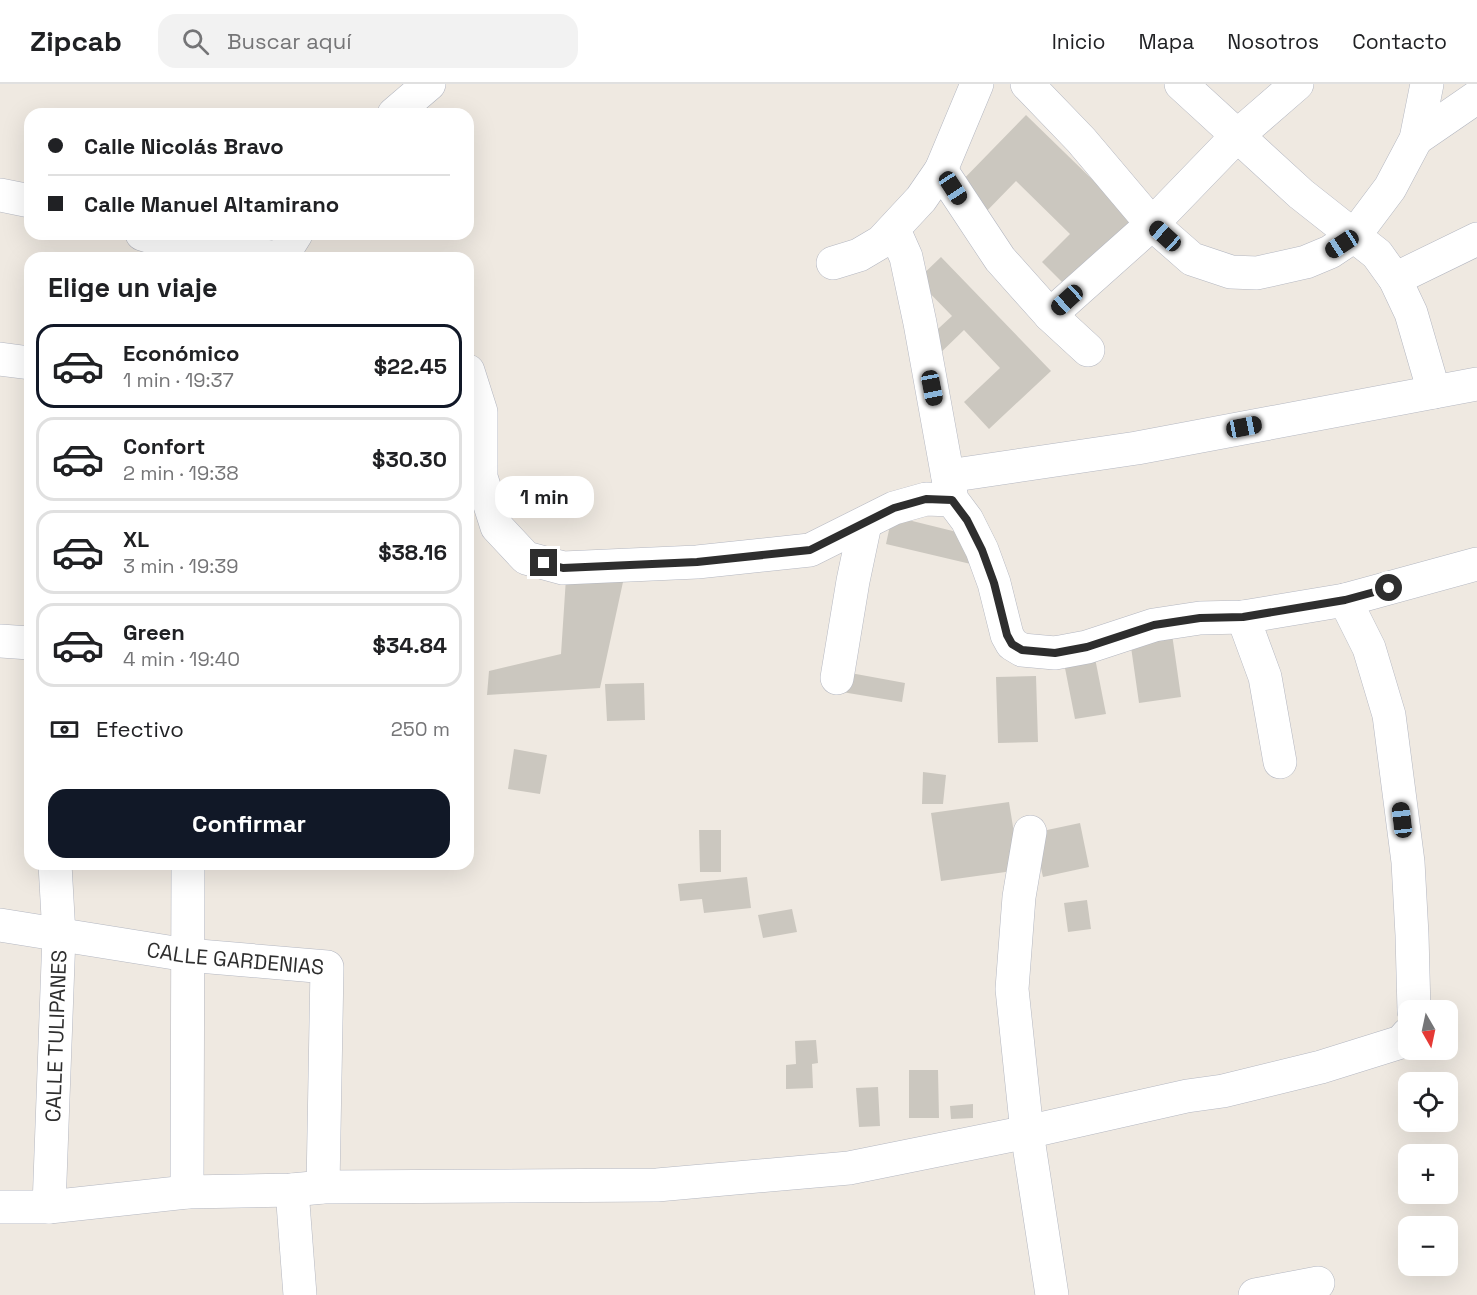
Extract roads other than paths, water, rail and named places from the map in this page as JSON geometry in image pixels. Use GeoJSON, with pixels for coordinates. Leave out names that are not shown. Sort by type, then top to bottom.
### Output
{"type":"FeatureCollection","features":[{"type":"Feature","properties":{"kind":"street"},"geometry":{"type":"LineString","coordinates":[[401,108],[429,84]]}},
{"type":"Feature","properties":{"kind":"street"},"geometry":{"type":"LineString","coordinates":[[833,263],[859,255],[881,242],[921,199],[941,170],[977,84]]}},
{"type":"Feature","properties":{"kind":"street"},"geometry":{"type":"LineString","coordinates":[[1028,84],[1082,140],[1152,224],[1192,259],[1231,272],[1257,273],[1306,262],[1330,252],[1354,236],[1390,188],[1416,139],[1428,84]]}},
{"type":"Feature","properties":{"kind":"street"},"geometry":{"type":"LineString","coordinates":[[1181,84],[1301,194],[1377,254],[1395,279],[1411,313],[1434,392]]}},
{"type":"Feature","properties":{"kind":"street"},"geometry":{"type":"LineString","coordinates":[[1050,315],[1152,224],[1237,136],[1297,84]]}},
{"type":"Feature","properties":{"kind":"street"},"geometry":{"type":"LineString","coordinates":[[1416,139],[1477,97]]}},
{"type":"Feature","properties":{"kind":"street"},"geometry":{"type":"LineString","coordinates":[[941,170],[1000,259],[1050,315],[1088,350]]}},
{"type":"Feature","properties":{"kind":"street"},"geometry":{"type":"LineString","coordinates":[[0,195],[24,200]]}},
{"type":"Feature","properties":{"kind":"street"},"geometry":{"type":"LineString","coordinates":[[894,230],[906,257],[950,488],[982,550],[994,583],[1007,635],[1012,644],[1022,650],[1055,653],[1087,647],[1154,625],[1200,618],[1243,617],[1345,600],[1477,564]]}},
{"type":"Feature","properties":{"kind":"street"},"geometry":{"type":"LineString","coordinates":[[1395,279],[1477,239]]}},
{"type":"Feature","properties":{"kind":"street"},"geometry":{"type":"LineString","coordinates":[[160,240],[179,246],[230,252]]}},
{"type":"Feature","properties":{"kind":"street"},"geometry":{"type":"LineString","coordinates":[[0,358],[24,362]]}},
{"type":"Feature","properties":{"kind":"street"},"geometry":{"type":"LineString","coordinates":[[474,390],[481,412],[481,477],[496,527],[526,558],[563,568],[697,562],[810,550],[894,508],[926,499],[950,488],[1137,448],[1434,392],[1476,391]]}},
{"type":"Feature","properties":{"kind":"street"},"geometry":{"type":"LineString","coordinates":[[837,678],[853,581],[866,524]]}},
{"type":"Feature","properties":{"kind":"street"},"geometry":{"type":"LineString","coordinates":[[1345,600],[1370,648],[1389,716],[1408,862],[1414,1000]]}},
{"type":"Feature","properties":{"kind":"street"},"geometry":{"type":"LineString","coordinates":[[1243,617],[1265,677],[1280,762]]}},
{"type":"Feature","properties":{"kind":"street"},"geometry":{"type":"LineString","coordinates":[[0,641],[24,643]]}},
{"type":"Feature","properties":{"kind":"street"},"geometry":{"type":"LineString","coordinates":[[1030,832],[1019,897],[1012,989],[1027,1132],[1052,1295]]}},
{"type":"Feature","properties":{"kind":"street","name":"CALLE TULIPANES"},"geometry":{"type":"LineString","coordinates":[[49,1207],[59,935],[55,870]]}},
{"type":"Feature","properties":{"kind":"street"},"geometry":{"type":"LineString","coordinates":[[187,1192],[188,870]]}},
{"type":"Feature","properties":{"kind":"street","name":"CALLE GARDENIAS"},"geometry":{"type":"LineString","coordinates":[[0,925],[187,955],[327,967],[308,1189]]}},
{"type":"Feature","properties":{"kind":"street"},"geometry":{"type":"LineString","coordinates":[[0,1207],[49,1207],[187,1192],[657,1185],[849,1168],[1223,1091],[1321,1067],[1398,1043]]}},
{"type":"Feature","properties":{"kind":"street"},"geometry":{"type":"LineString","coordinates":[[300,1295],[308,1189]]}},
{"type":"Feature","properties":{"kind":"street"},"geometry":{"type":"LineString","coordinates":[[1255,1295],[1318,1283]]}}]}
